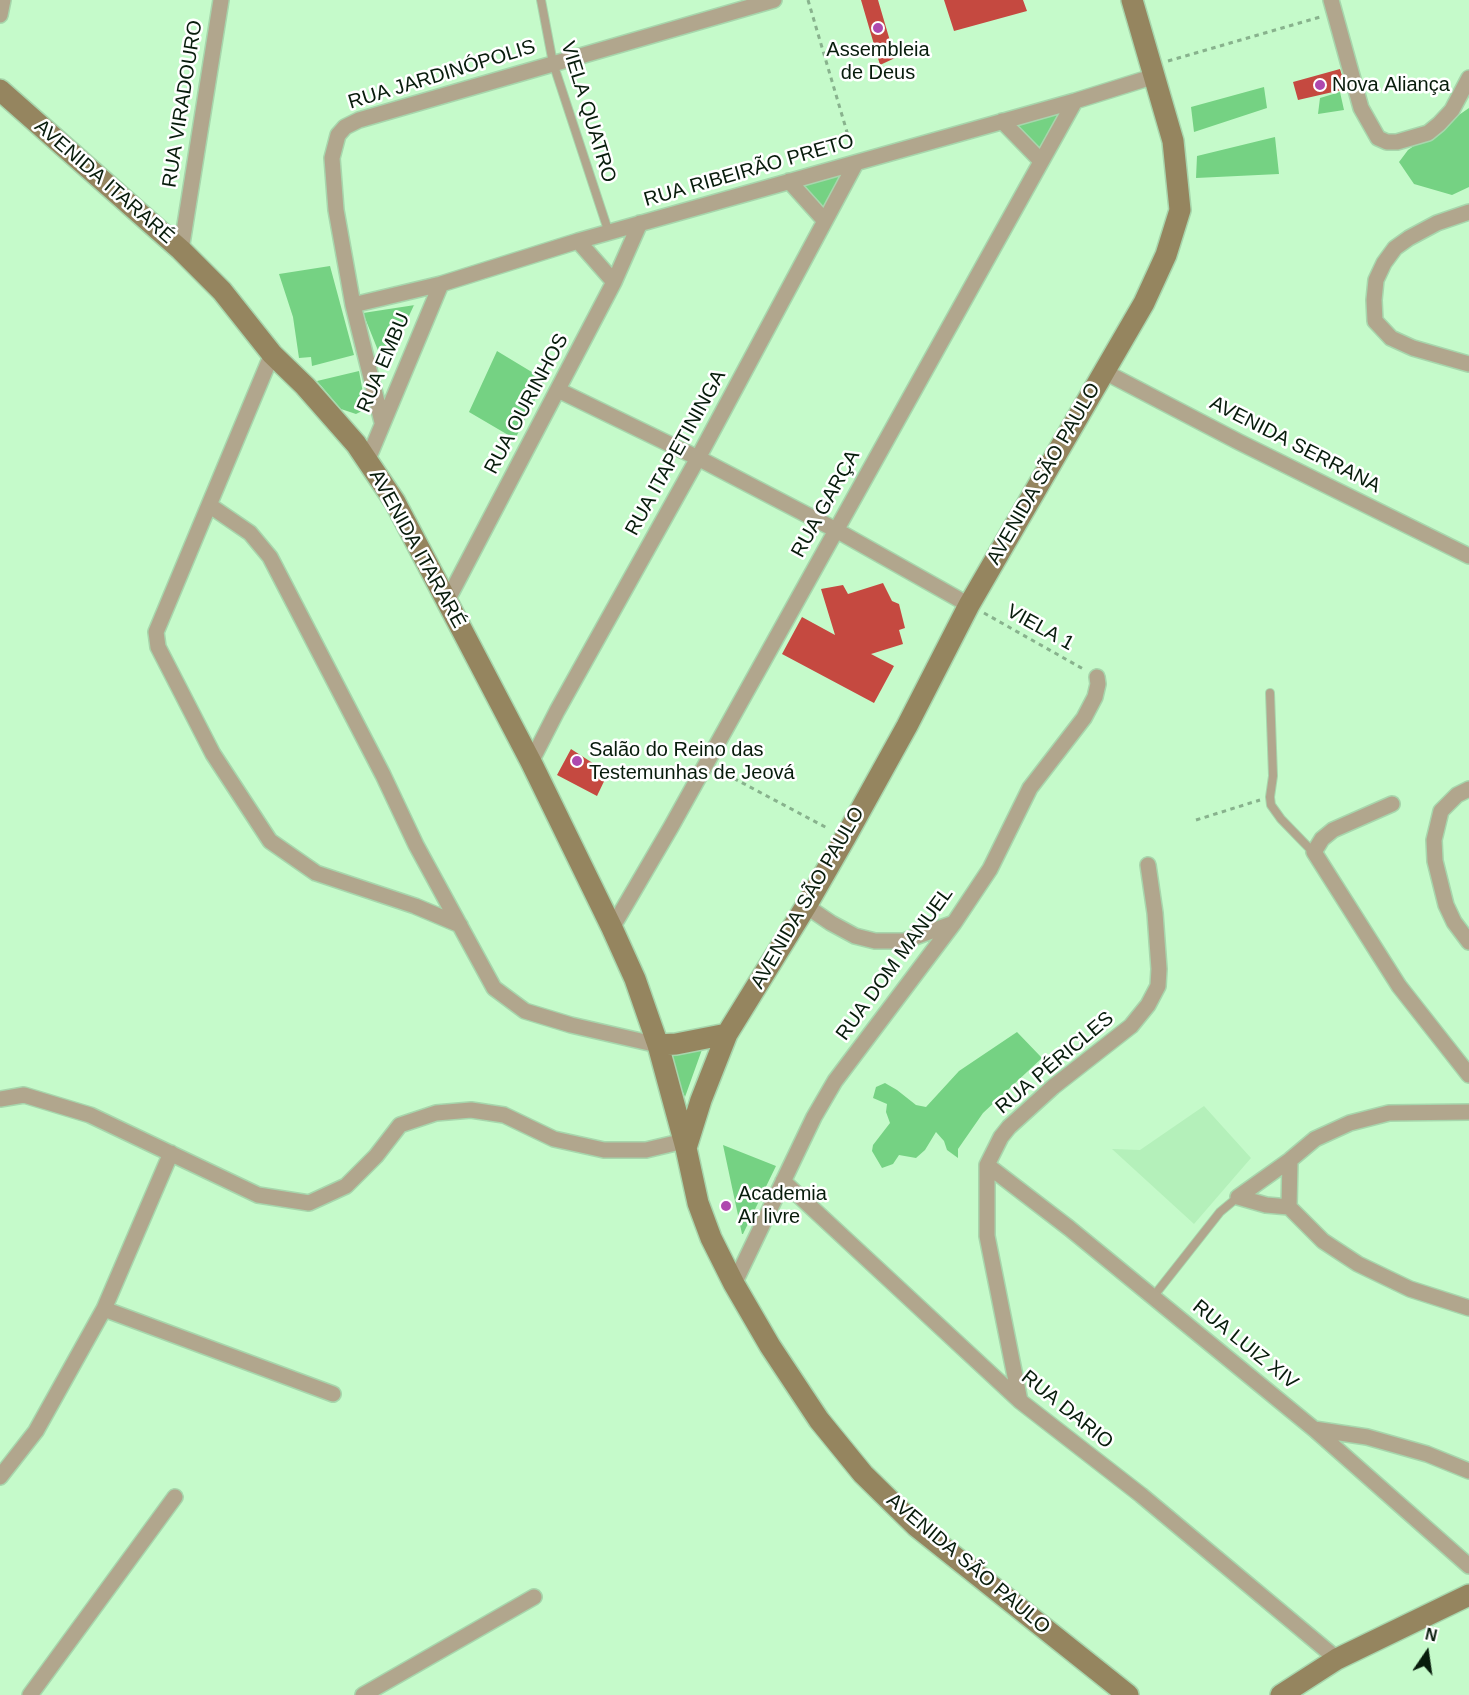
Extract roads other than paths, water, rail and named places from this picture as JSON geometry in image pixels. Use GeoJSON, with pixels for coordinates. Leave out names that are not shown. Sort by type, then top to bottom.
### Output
{"type":"FeatureCollection","features":[{"type":"Feature","properties":{"kind":"main road","name":"AVENIDA SÃO PAULO"},"geometry":{"type":"LineString","coordinates":[[1127,1695],[916,1526],[863,1474],[819,1420],[770,1346],[734,1284],[711,1238],[698,1203],[685,1145],[700,1100],[728,1034],[845,838],[907,726],[969,605],[1144,303],[1166,255],[1180,210],[1173,141],[1132,0]]}},
{"type":"Feature","properties":{"kind":"main road","name":"AVENIDA ITARARÉ"},"geometry":{"type":"LineString","coordinates":[[0,90],[182,250],[222,291],[272,354],[305,387],[368,459],[395,502],[531,762],[612,928],[635,979],[658,1045],[685,1145]]}},
{"type":"Feature","properties":{"kind":"main road"},"geometry":{"type":"LineString","coordinates":[[658,1045],[676,1044],[728,1034]]}},
{"type":"Feature","properties":{"kind":"main road"},"geometry":{"type":"LineString","coordinates":[[1281,1695],[1337,1659],[1469,1594]]}},
{"type":"Feature","properties":{"kind":"street"},"geometry":{"type":"LineString","coordinates":[[0,15],[3,0]]}},
{"type":"Feature","properties":{"kind":"street","name":"RUA JARDINÓPOLIS"},"geometry":{"type":"LineString","coordinates":[[382,422],[353,305],[336,210],[332,158],[338,135],[345,127],[359,120],[774,0]]}},
{"type":"Feature","properties":{"kind":"street","name":"RUA VIRADOURO"},"geometry":{"type":"LineString","coordinates":[[182,250],[223,3]]}},
{"type":"Feature","properties":{"kind":"street"},"geometry":{"type":"LineString","coordinates":[[1333,6],[1361,108],[1378,138],[1387,142],[1406,140],[1428,133],[1452,110],[1469,78]]}},
{"type":"Feature","properties":{"kind":"street","name":"RUA RIBEIRÃO PRETO"},"geometry":{"type":"LineString","coordinates":[[353,305],[441,284],[640,223],[1075,101],[1154,71]]}},
{"type":"Feature","properties":{"kind":"street","name":"RUA GARÇA"},"geometry":{"type":"LineString","coordinates":[[612,928],[1075,101]]}},
{"type":"Feature","properties":{"kind":"street"},"geometry":{"type":"LineString","coordinates":[[1002,121],[1041,160]]}},
{"type":"Feature","properties":{"kind":"street","name":"RUA ITAPETININGA"},"geometry":{"type":"LineString","coordinates":[[531,762],[562,701],[698,458],[856,163]]}},
{"type":"Feature","properties":{"kind":"street"},"geometry":{"type":"LineString","coordinates":[[789,181],[825,221]]}},
{"type":"Feature","properties":{"kind":"street"},"geometry":{"type":"LineString","coordinates":[[1469,212],[1437,223],[1395,248],[1384,263],[1376,280],[1374,300],[1375,321],[1391,338],[1413,348],[1469,364]]}},
{"type":"Feature","properties":{"kind":"street","name":"RUA OURINHOS"},"geometry":{"type":"LineString","coordinates":[[447,601],[614,282],[640,223]]}},
{"type":"Feature","properties":{"kind":"street"},"geometry":{"type":"LineString","coordinates":[[578,241],[614,282]]}},
{"type":"Feature","properties":{"kind":"street","name":"RUA EMBU"},"geometry":{"type":"LineString","coordinates":[[368,459],[441,284]]}},
{"type":"Feature","properties":{"kind":"street"},"geometry":{"type":"LineString","coordinates":[[272,354],[156,632],[158,647],[213,754],[270,841],[316,873],[416,906],[460,925]]}},
{"type":"Feature","properties":{"kind":"street","name":"AVENIDA SERRANA"},"geometry":{"type":"LineString","coordinates":[[1103,371],[1239,442],[1469,556]]}},
{"type":"Feature","properties":{"kind":"street"},"geometry":{"type":"LineString","coordinates":[[558,390],[698,458],[836,530],[969,605]]}},
{"type":"Feature","properties":{"kind":"street"},"geometry":{"type":"LineString","coordinates":[[209,505],[250,533],[270,557],[416,845],[494,988],[525,1011],[571,1025],[658,1045]]}},
{"type":"Feature","properties":{"kind":"street","name":"RUA DOM MANUEL"},"geometry":{"type":"LineString","coordinates":[[734,1284],[814,1117],[835,1081],[954,923],[990,869],[1030,788],[1084,718],[1097,690],[1097,677]]}},
{"type":"Feature","properties":{"kind":"street"},"geometry":{"type":"LineString","coordinates":[[1469,789],[1457,795],[1441,811],[1434,840],[1434,861],[1446,905],[1454,922],[1469,942]]}},
{"type":"Feature","properties":{"kind":"street"},"geometry":{"type":"LineString","coordinates":[[1392,804],[1333,830],[1322,838],[1314,852],[1399,986],[1469,1075]]}},
{"type":"Feature","properties":{"kind":"street","name":"RUA PÉRICLES"},"geometry":{"type":"LineString","coordinates":[[1020,1401],[987,1236],[987,1165],[1001,1137],[1009,1127],[1053,1087],[1131,1026],[1148,1005],[1158,986],[1159,969],[1155,913],[1148,865]]}},
{"type":"Feature","properties":{"kind":"street"},"geometry":{"type":"LineString","coordinates":[[806,906],[855,936],[875,941],[904,941],[954,923]]}},
{"type":"Feature","properties":{"kind":"street"},"geometry":{"type":"LineString","coordinates":[[0,1099],[24,1095],[90,1115],[258,1195],[309,1203],[346,1186],[376,1156],[400,1125],[436,1113],[471,1110],[504,1115],[554,1138],[604,1150],[646,1150],[685,1145]]}},
{"type":"Feature","properties":{"kind":"street"},"geometry":{"type":"LineString","coordinates":[[1239,1197],[1315,1139],[1350,1124],[1389,1113],[1469,1112]]}},
{"type":"Feature","properties":{"kind":"street"},"geometry":{"type":"LineString","coordinates":[[0,1476],[36,1431],[104,1309],[171,1153]]}},
{"type":"Feature","properties":{"kind":"street"},"geometry":{"type":"LineString","coordinates":[[1288,1207],[1290,1160]]}},
{"type":"Feature","properties":{"kind":"street","name":"RUA LUIZ XIV"},"geometry":{"type":"LineString","coordinates":[[987,1165],[1154,1297],[1314,1429],[1469,1566]]}},
{"type":"Feature","properties":{"kind":"street","name":"RUA DARIO"},"geometry":{"type":"LineString","coordinates":[[783,1181],[1020,1401],[1141,1495],[1337,1659]]}},
{"type":"Feature","properties":{"kind":"street"},"geometry":{"type":"LineString","coordinates":[[1239,1197],[1266,1205],[1288,1207],[1323,1241],[1358,1264],[1410,1289],[1469,1308]]}},
{"type":"Feature","properties":{"kind":"street"},"geometry":{"type":"LineString","coordinates":[[104,1309],[333,1394]]}},
{"type":"Feature","properties":{"kind":"street"},"geometry":{"type":"LineString","coordinates":[[1314,1429],[1367,1437],[1426,1454],[1469,1471]]}},
{"type":"Feature","properties":{"kind":"street"},"geometry":{"type":"LineString","coordinates":[[30,1695],[175,1497]]}},
{"type":"Feature","properties":{"kind":"street"},"geometry":{"type":"LineString","coordinates":[[363,1695],[534,1597]]}},
{"type":"Feature","properties":{"kind":"lane","name":"VIELA QUATRO"},"geometry":{"type":"LineString","coordinates":[[541,0],[553,63],[609,233]]}},
{"type":"Feature","properties":{"kind":"lane"},"geometry":{"type":"LineString","coordinates":[[1270,693],[1273,776],[1271,805],[1281,819],[1316,854]]}},
{"type":"Feature","properties":{"kind":"lane"},"geometry":{"type":"LineString","coordinates":[[1154,1297],[1220,1212],[1239,1197]]}},
{"type":"Feature","properties":{"kind":"place","name":"Assembleia de Deus"},"geometry":{"type":"Point","coordinates":[878,28]}},
{"type":"Feature","properties":{"kind":"place","name":"Nova Aliança"},"geometry":{"type":"Point","coordinates":[1320,85]}},
{"type":"Feature","properties":{"kind":"place","name":"Salão do Reino das Testemunhas de Jeová"},"geometry":{"type":"Point","coordinates":[577,761]}},
{"type":"Feature","properties":{"kind":"place","name":"Academia Ar livre"},"geometry":{"type":"Point","coordinates":[726,1206]}}]}
